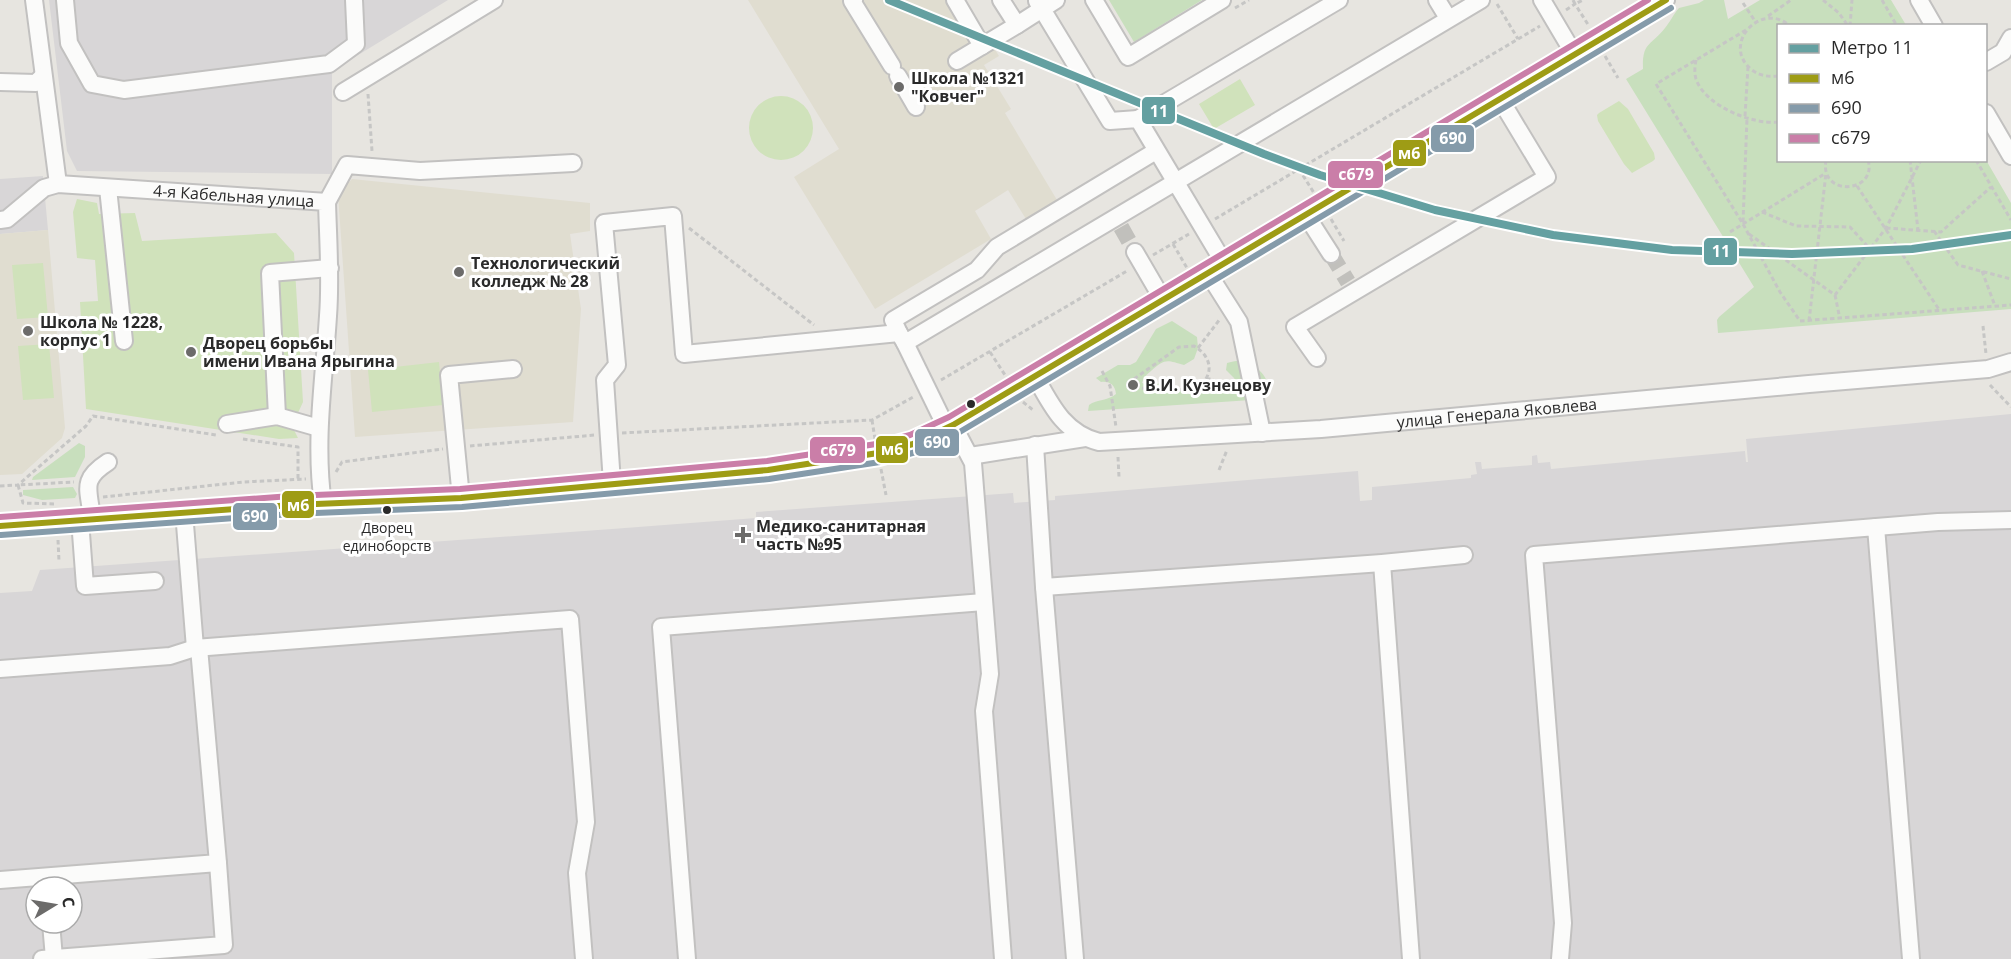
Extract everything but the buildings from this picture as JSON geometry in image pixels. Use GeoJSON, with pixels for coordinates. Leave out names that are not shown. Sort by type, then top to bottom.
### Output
{"type":"FeatureCollection","features":[{"type":"Feature","properties":{"kind":"street"},"geometry":{"type":"LineString","coordinates":[[0,220],[7,219],[44,188],[58,184],[34,0]]}},
{"type":"Feature","properties":{"kind":"street"},"geometry":{"type":"LineString","coordinates":[[65,0],[69,43],[92,84],[124,90],[329,64],[356,44],[354,0]]}},
{"type":"Feature","properties":{"kind":"street"},"geometry":{"type":"LineString","coordinates":[[343,92],[494,0]]}},
{"type":"Feature","properties":{"kind":"street"},"geometry":{"type":"LineString","coordinates":[[854,0],[852,1],[916,107]]}},
{"type":"Feature","properties":{"kind":"street"},"geometry":{"type":"LineString","coordinates":[[954,0],[982,46]]}},
{"type":"Feature","properties":{"kind":"street"},"geometry":{"type":"LineString","coordinates":[[1001,0],[1017,25]]}},
{"type":"Feature","properties":{"kind":"street"},"geometry":{"type":"LineString","coordinates":[[1094,0],[1128,57],[1222,0]]}},
{"type":"Feature","properties":{"kind":"street"},"geometry":{"type":"LineString","coordinates":[[957,61],[1017,25],[1045,3],[1110,121],[1138,119],[1339,0]]}},
{"type":"Feature","properties":{"kind":"street"},"geometry":{"type":"LineString","coordinates":[[1437,0],[1448,18]]}},
{"type":"Feature","properties":{"kind":"street"},"geometry":{"type":"LineString","coordinates":[[612,483],[605,380],[617,365],[604,223],[673,216],[684,354],[834,340],[902,338],[1118,222],[1175,182],[1481,0]]}},
{"type":"Feature","properties":{"kind":"street"},"geometry":{"type":"LineString","coordinates":[[1542,0],[1574,54]]}},
{"type":"Feature","properties":{"kind":"street"},"geometry":{"type":"LineString","coordinates":[[0,526],[184,512],[461,498],[768,470],[878,453],[913,444],[950,427],[1666,0]]}},
{"type":"Feature","properties":{"kind":"street"},"geometry":{"type":"LineString","coordinates":[[1919,0],[1933,24]]}},
{"type":"Feature","properties":{"kind":"street"},"geometry":{"type":"LineString","coordinates":[[1987,61],[2003,52],[2011,38]]}},
{"type":"Feature","properties":{"kind":"street"},"geometry":{"type":"LineString","coordinates":[[0,82],[36,83],[43,76]]}},
{"type":"Feature","properties":{"kind":"street"},"geometry":{"type":"LineString","coordinates":[[1317,358],[1295,327],[1351,286],[1547,177],[1500,99]]}},
{"type":"Feature","properties":{"kind":"street"},"geometry":{"type":"LineString","coordinates":[[1987,115],[2011,156]]}},
{"type":"Feature","properties":{"kind":"street"},"geometry":{"type":"LineString","coordinates":[[1138,119],[1224,263]]}},
{"type":"Feature","properties":{"kind":"street"},"geometry":{"type":"LineString","coordinates":[[1003,959],[984,711],[990,674],[974,463],[950,427],[893,320],[977,270],[997,247],[1156,151]]}},
{"type":"Feature","properties":{"kind":"street"},"geometry":{"type":"LineString","coordinates":[[327,202],[347,165],[420,171],[573,163]]}},
{"type":"Feature","properties":{"kind":"street","name":"4-я Кабельная улица"},"geometry":{"type":"LineString","coordinates":[[58,184],[327,202],[330,268],[319,428],[320,477],[324,504]]}},
{"type":"Feature","properties":{"kind":"street"},"geometry":{"type":"LineString","coordinates":[[108,188],[124,341]]}},
{"type":"Feature","properties":{"kind":"street"},"geometry":{"type":"LineString","coordinates":[[1306,215],[1331,254]]}},
{"type":"Feature","properties":{"kind":"street"},"geometry":{"type":"LineString","coordinates":[[1135,252],[1163,300]]}},
{"type":"Feature","properties":{"kind":"street"},"geometry":{"type":"LineString","coordinates":[[277,416],[270,273],[330,268]]}},
{"type":"Feature","properties":{"kind":"street"},"geometry":{"type":"LineString","coordinates":[[1208,273],[1239,322],[1262,433]]}},
{"type":"Feature","properties":{"kind":"street","name":"улица Генерала Яковлева"},"geometry":{"type":"LineString","coordinates":[[1989,377],[2011,362]]}},
{"type":"Feature","properties":{"kind":"street"},"geometry":{"type":"LineString","coordinates":[[461,498],[449,375],[513,369]]}},
{"type":"Feature","properties":{"kind":"street","name":"улица Генерала Яковлева"},"geometry":{"type":"LineString","coordinates":[[970,456],[1085,438],[1099,442],[1262,433],[1809,384],[1989,377],[2001,372],[2011,376]]}},
{"type":"Feature","properties":{"kind":"street"},"geometry":{"type":"LineString","coordinates":[[1035,376],[1065,423],[1085,438]]}},
{"type":"Feature","properties":{"kind":"street"},"geometry":{"type":"LineString","coordinates":[[223,429],[277,416],[319,428]]}},
{"type":"Feature","properties":{"kind":"street"},"geometry":{"type":"LineString","coordinates":[[1035,445],[1044,587],[1075,959]]}},
{"type":"Feature","properties":{"kind":"street"},"geometry":{"type":"LineString","coordinates":[[108,462],[94,471],[87,484],[85,586],[155,581]]}},
{"type":"Feature","properties":{"kind":"street"},"geometry":{"type":"LineString","coordinates":[[50,935],[48,959],[224,945],[184,512]]}},
{"type":"Feature","properties":{"kind":"street"},"geometry":{"type":"LineString","coordinates":[[1560,959],[1563,923],[1534,555],[1938,522],[2011,520]]}},
{"type":"Feature","properties":{"kind":"street"},"geometry":{"type":"LineString","coordinates":[[1876,527],[1911,959]]}},
{"type":"Feature","properties":{"kind":"street"},"geometry":{"type":"LineString","coordinates":[[1044,587],[1464,555]]}},
{"type":"Feature","properties":{"kind":"street"},"geometry":{"type":"LineString","coordinates":[[1382,563],[1411,959]]}},
{"type":"Feature","properties":{"kind":"street"},"geometry":{"type":"LineString","coordinates":[[687,959],[661,627],[984,602]]}},
{"type":"Feature","properties":{"kind":"street"},"geometry":{"type":"LineString","coordinates":[[0,669],[170,656],[197,648],[570,619],[586,822],[577,873],[584,959]]}},
{"type":"Feature","properties":{"kind":"street"},"geometry":{"type":"LineString","coordinates":[[84,877],[218,863]]}},
{"type":"Feature","properties":{"kind":"street"},"geometry":{"type":"LineString","coordinates":[[0,880],[24,880]]}},
{"type":"Feature","properties":{"kind":"path"},"geometry":{"type":"LineString","coordinates":[[1495,0],[1518,39]]}},
{"type":"Feature","properties":{"kind":"path"},"geometry":{"type":"LineString","coordinates":[[1573,0],[1589,26]]}},
{"type":"Feature","properties":{"kind":"path"},"geometry":{"type":"LineString","coordinates":[[1562,12],[1583,0]]}},
{"type":"Feature","properties":{"kind":"path"},"geometry":{"type":"LineString","coordinates":[[1791,0],[1656,84],[1743,224],[1780,292],[1800,321],[2011,305]]}},
{"type":"Feature","properties":{"kind":"path"},"geometry":{"type":"LineString","coordinates":[[1823,0],[1839,13],[1847,24]]}},
{"type":"Feature","properties":{"kind":"path"},"geometry":{"type":"LineString","coordinates":[[1849,24],[1852,0]]}},
{"type":"Feature","properties":{"kind":"path"},"geometry":{"type":"LineString","coordinates":[[1882,0],[1896,24]]}},
{"type":"Feature","properties":{"kind":"path"},"geometry":{"type":"LineString","coordinates":[[1743,3],[1755,21]]}},
{"type":"Feature","properties":{"kind":"path"},"geometry":{"type":"LineString","coordinates":[[1767,17],[1778,18],[1787,24]]}},
{"type":"Feature","properties":{"kind":"path"},"geometry":{"type":"LineString","coordinates":[[1746,30],[1740,49],[1748,67],[1756,74],[1777,77]]}},
{"type":"Feature","properties":{"kind":"path"},"geometry":{"type":"LineString","coordinates":[[1605,56],[1618,78]]}},
{"type":"Feature","properties":{"kind":"path"},"geometry":{"type":"LineString","coordinates":[[1696,60],[1695,77],[1706,95],[1746,118],[1758,122],[1777,122]]}},
{"type":"Feature","properties":{"kind":"path"},"geometry":{"type":"LineString","coordinates":[[1743,224],[1748,67]]}},
{"type":"Feature","properties":{"kind":"path"},"geometry":{"type":"LineString","coordinates":[[367,78],[373,167]]}},
{"type":"Feature","properties":{"kind":"path"},"geometry":{"type":"LineString","coordinates":[[1809,321],[1826,162]]}},
{"type":"Feature","properties":{"kind":"path"},"geometry":{"type":"LineString","coordinates":[[1826,173],[1833,183],[1845,188],[1857,186],[1866,177],[1869,162]]}},
{"type":"Feature","properties":{"kind":"path"},"geometry":{"type":"LineString","coordinates":[[1910,162],[1918,230]]}},
{"type":"Feature","properties":{"kind":"path"},"geometry":{"type":"LineString","coordinates":[[1835,294],[1886,228],[1920,162]]}},
{"type":"Feature","properties":{"kind":"path"},"geometry":{"type":"LineString","coordinates":[[1977,162],[2011,220]]}},
{"type":"Feature","properties":{"kind":"path"},"geometry":{"type":"LineString","coordinates":[[1299,169],[1314,193]]}},
{"type":"Feature","properties":{"kind":"path"},"geometry":{"type":"LineString","coordinates":[[1730,232],[1826,173]]}},
{"type":"Feature","properties":{"kind":"path"},"geometry":{"type":"LineString","coordinates":[[1857,186],[1940,311]]}},
{"type":"Feature","properties":{"kind":"path"},"geometry":{"type":"LineString","coordinates":[[1886,228],[1941,232],[1992,187]]}},
{"type":"Feature","properties":{"kind":"path"},"geometry":{"type":"LineString","coordinates":[[1762,212],[1796,226],[1850,227],[1870,249]]}},
{"type":"Feature","properties":{"kind":"path"},"geometry":{"type":"LineString","coordinates":[[673,216],[834,340]]}},
{"type":"Feature","properties":{"kind":"path"},"geometry":{"type":"LineString","coordinates":[[1331,219],[1344,241]]}},
{"type":"Feature","properties":{"kind":"path"},"geometry":{"type":"LineString","coordinates":[[1934,231],[1958,265],[2011,279]]}},
{"type":"Feature","properties":{"kind":"path"},"geometry":{"type":"LineString","coordinates":[[1748,233],[1835,294],[1840,319]]}},
{"type":"Feature","properties":{"kind":"path"},"geometry":{"type":"LineString","coordinates":[[1173,244],[1188,269]]}},
{"type":"Feature","properties":{"kind":"path"},"geometry":{"type":"LineString","coordinates":[[1982,272],[1995,306]]}},
{"type":"Feature","properties":{"kind":"path"},"geometry":{"type":"LineString","coordinates":[[1198,348],[1223,314],[1231,309]]}},
{"type":"Feature","properties":{"kind":"path"},"geometry":{"type":"LineString","coordinates":[[1187,345],[1198,348],[1206,356],[1209,363],[1206,378],[1202,385],[1187,390],[1138,388],[1132,390],[1129,389],[1128,382],[1179,347],[1187,345]]}},
{"type":"Feature","properties":{"kind":"path"},"geometry":{"type":"LineString","coordinates":[[990,352],[1007,378]]}},
{"type":"Feature","properties":{"kind":"path"},"geometry":{"type":"LineString","coordinates":[[1102,371],[1110,386],[1115,424]]}},
{"type":"Feature","properties":{"kind":"path"},"geometry":{"type":"LineString","coordinates":[[1989,377],[2011,407]]}},
{"type":"Feature","properties":{"kind":"path"},"geometry":{"type":"LineString","coordinates":[[1206,378],[1253,392]]}},
{"type":"Feature","properties":{"kind":"path"},"geometry":{"type":"LineString","coordinates":[[1134,379],[1138,388]]}},
{"type":"Feature","properties":{"kind":"path"},"geometry":{"type":"LineString","coordinates":[[1023,402],[1033,410]]}},
{"type":"Feature","properties":{"kind":"path"},"geometry":{"type":"LineString","coordinates":[[18,485],[86,426],[93,416],[223,429]]}},
{"type":"Feature","properties":{"kind":"path"},"geometry":{"type":"LineString","coordinates":[[241,438],[298,447],[298,479]]}},
{"type":"Feature","properties":{"kind":"path"},"geometry":{"type":"LineString","coordinates":[[1118,456],[1119,477]]}},
{"type":"Feature","properties":{"kind":"path"},"geometry":{"type":"LineString","coordinates":[[97,498],[243,482],[307,479]]}},
{"type":"Feature","properties":{"kind":"path"},"geometry":{"type":"LineString","coordinates":[[0,486],[78,482]]}},
{"type":"Feature","properties":{"kind":"path"},"geometry":{"type":"LineString","coordinates":[[18,485],[23,503],[55,504],[56,511]]}},
{"type":"Feature","properties":{"kind":"path"},"geometry":{"type":"LineString","coordinates":[[58,540],[59,561]]}},
{"type":"Feature","properties":{"kind":"shaded area"},"geometry":{"type":"Polygon","coordinates":[[[49,0],[448,0],[332,71],[332,174],[77,171],[67,151],[49,0]]]}},
{"type":"Feature","properties":{"kind":"shaded area"},"geometry":{"type":"Polygon","coordinates":[[[748,0],[965,0],[999,56],[984,65],[1011,109],[1005,113],[1057,200],[1026,219],[1008,190],[975,211],[991,239],[875,309],[794,177],[839,149],[748,0]]]}},
{"type":"Feature","properties":{"kind":"shaded area"},"geometry":{"type":"Polygon","coordinates":[[[43,176],[48,230],[0,234],[0,179],[43,176]]]}},
{"type":"Feature","properties":{"kind":"shaded area","name":"Технологический колледж № 28"},"geometry":{"type":"Polygon","coordinates":[[[352,179],[590,203],[590,231],[570,234],[581,309],[573,422],[355,437],[338,194],[352,179]]]}},
{"type":"Feature","properties":{"kind":"shaded area","name":"Школа № 1228, корпус 1"},"geometry":{"type":"Polygon","coordinates":[[[48,230],[65,428],[62,438],[22,474],[0,475],[0,234],[48,230]]]}},
{"type":"Feature","properties":{"kind":"shaded area"},"geometry":{"type":"Polygon","coordinates":[[[2011,414],[2011,959],[0,959],[0,593],[32,591],[40,570],[756,518],[756,512],[1013,493],[1014,503],[1055,500],[1055,496],[1358,471],[1360,501],[1372,500],[1372,487],[1471,478],[1471,475],[1477,474],[1475,462],[1481,462],[1482,469],[1532,465],[1532,456],[1537,455],[1538,463],[1550,462],[1551,469],[1745,451],[1746,462],[1748,462],[1746,439],[2011,414]]]}},
{"type":"Feature","properties":{"kind":"green space"},"geometry":{"type":"Polygon","coordinates":[[[1109,0],[1202,0],[1134,42],[1109,0]]]}},
{"type":"Feature","properties":{"kind":"green space"},"geometry":{"type":"Polygon","coordinates":[[[1704,0],[1724,0],[1728,19],[1760,0],[1891,0],[1905,24],[1777,24],[1777,162],[1987,162],[2011,203],[2011,309],[1718,333],[1717,320],[1719,317],[1754,287],[1626,79],[1643,69],[1644,54],[1648,45],[1660,34],[1679,8],[1704,0]]]}},
{"type":"Feature","properties":{"kind":"green space"},"geometry":{"type":"Polygon","coordinates":[[[1240,79],[1255,105],[1214,129],[1199,104],[1240,79]]]}},
{"type":"Feature","properties":{"kind":"green space"},"geometry":{"type":"Polygon","coordinates":[[[781,96],[799,102],[807,110],[813,128],[807,146],[799,154],[781,160],[763,154],[755,146],[749,128],[755,110],[763,102],[781,96]]]}},
{"type":"Feature","properties":{"kind":"green space"},"geometry":{"type":"Polygon","coordinates":[[[1619,101],[1628,109],[1654,153],[1653,161],[1632,173],[1598,121],[1599,113],[1619,101]]]}},
{"type":"Feature","properties":{"kind":"green space","name":"Дворец борьбы имени Ивана Ярыгина"},"geometry":{"type":"Polygon","coordinates":[[[77,199],[97,203],[99,214],[135,213],[142,241],[276,233],[294,253],[303,402],[292,426],[298,438],[279,439],[86,409],[80,302],[98,301],[95,260],[77,258],[73,212],[77,199]]]}},
{"type":"Feature","properties":{"kind":"green space"},"geometry":{"type":"Polygon","coordinates":[[[43,263],[48,317],[17,319],[12,265],[43,263]]]}},
{"type":"Feature","properties":{"kind":"green space"},"geometry":{"type":"Polygon","coordinates":[[[1172,321],[1197,337],[1198,348],[1194,359],[1184,365],[1170,361],[1163,362],[1146,375],[1142,383],[1149,385],[1161,383],[1188,394],[1234,389],[1237,383],[1226,370],[1227,363],[1240,361],[1255,367],[1265,377],[1268,383],[1267,395],[1262,401],[1088,411],[1092,403],[1116,394],[1112,384],[1101,382],[1096,378],[1118,365],[1130,365],[1136,362],[1156,329],[1172,321]]]}},
{"type":"Feature","properties":{"kind":"green space"},"geometry":{"type":"Polygon","coordinates":[[[49,344],[54,398],[23,400],[18,346],[49,344]]]}},
{"type":"Feature","properties":{"kind":"green space"},"geometry":{"type":"Polygon","coordinates":[[[439,362],[443,405],[372,412],[368,370],[439,362]]]}},
{"type":"Feature","properties":{"kind":"green space"},"geometry":{"type":"Polygon","coordinates":[[[79,443],[85,446],[85,457],[75,477],[32,480],[33,477],[79,443]]]}},
{"type":"Feature","properties":{"kind":"green space"},"geometry":{"type":"Polygon","coordinates":[[[73,487],[77,494],[75,498],[42,500],[23,495],[23,490],[73,487]]]}},
{"type":"Feature","properties":{"kind":"tunnel"},"geometry":{"type":"LineString","coordinates":[[1121,227],[1135,252]]}},
{"type":"Feature","properties":{"kind":"tunnel"},"geometry":{"type":"LineString","coordinates":[[1331,254],[1348,282]]}},
{"type":"Feature","properties":{"kind":"metro line","name":"11"},"geometry":{"type":"LineString","coordinates":[[889,0],[1320,175],[1435,210],[1553,235],[1672,250],[1792,254],[1912,249],[2011,235]]}},
{"type":"Feature","properties":{"kind":"transit line","name":"с679"},"geometry":{"type":"LineString","coordinates":[[0,517],[291,496],[460,489],[767,461],[876,444],[910,435],[949,417],[1648,0]]}},
{"type":"Feature","properties":{"kind":"transit line","name":"м6"},"geometry":{"type":"LineString","coordinates":[[0,526],[292,505],[461,498],[768,470],[878,453],[913,444],[953,425],[1666,0]]}},
{"type":"Feature","properties":{"kind":"transit line","name":"690"},"geometry":{"type":"LineString","coordinates":[[1,535],[292,514],[462,507],[769,479],[880,462],[916,452],[958,433],[1671,8]]}},
{"type":"Feature","properties":{"kind":"place","name":"Школа №1321 \"Ковчег\""},"geometry":{"type":"Point","coordinates":[899,87]}},
{"type":"Feature","properties":{"kind":"place","name":"Технологический колледж № 28"},"geometry":{"type":"Point","coordinates":[459,272]}},
{"type":"Feature","properties":{"kind":"place","name":"Школа № 1228, корпус 1"},"geometry":{"type":"Point","coordinates":[28,331]}},
{"type":"Feature","properties":{"kind":"place","name":"Дворец борьбы имени Ивана Ярыгина"},"geometry":{"type":"Point","coordinates":[191,352]}},
{"type":"Feature","properties":{"kind":"place","name":"В.И. Кузнецову"},"geometry":{"type":"Point","coordinates":[1133,385]}},
{"type":"Feature","properties":{"kind":"place","name":"Дворец единоборств"},"geometry":{"type":"Point","coordinates":[387,510]}},
{"type":"Feature","properties":{"kind":"place","name":"Медико-санитарная часть №95"},"geometry":{"type":"Point","coordinates":[743,535]}}]}
